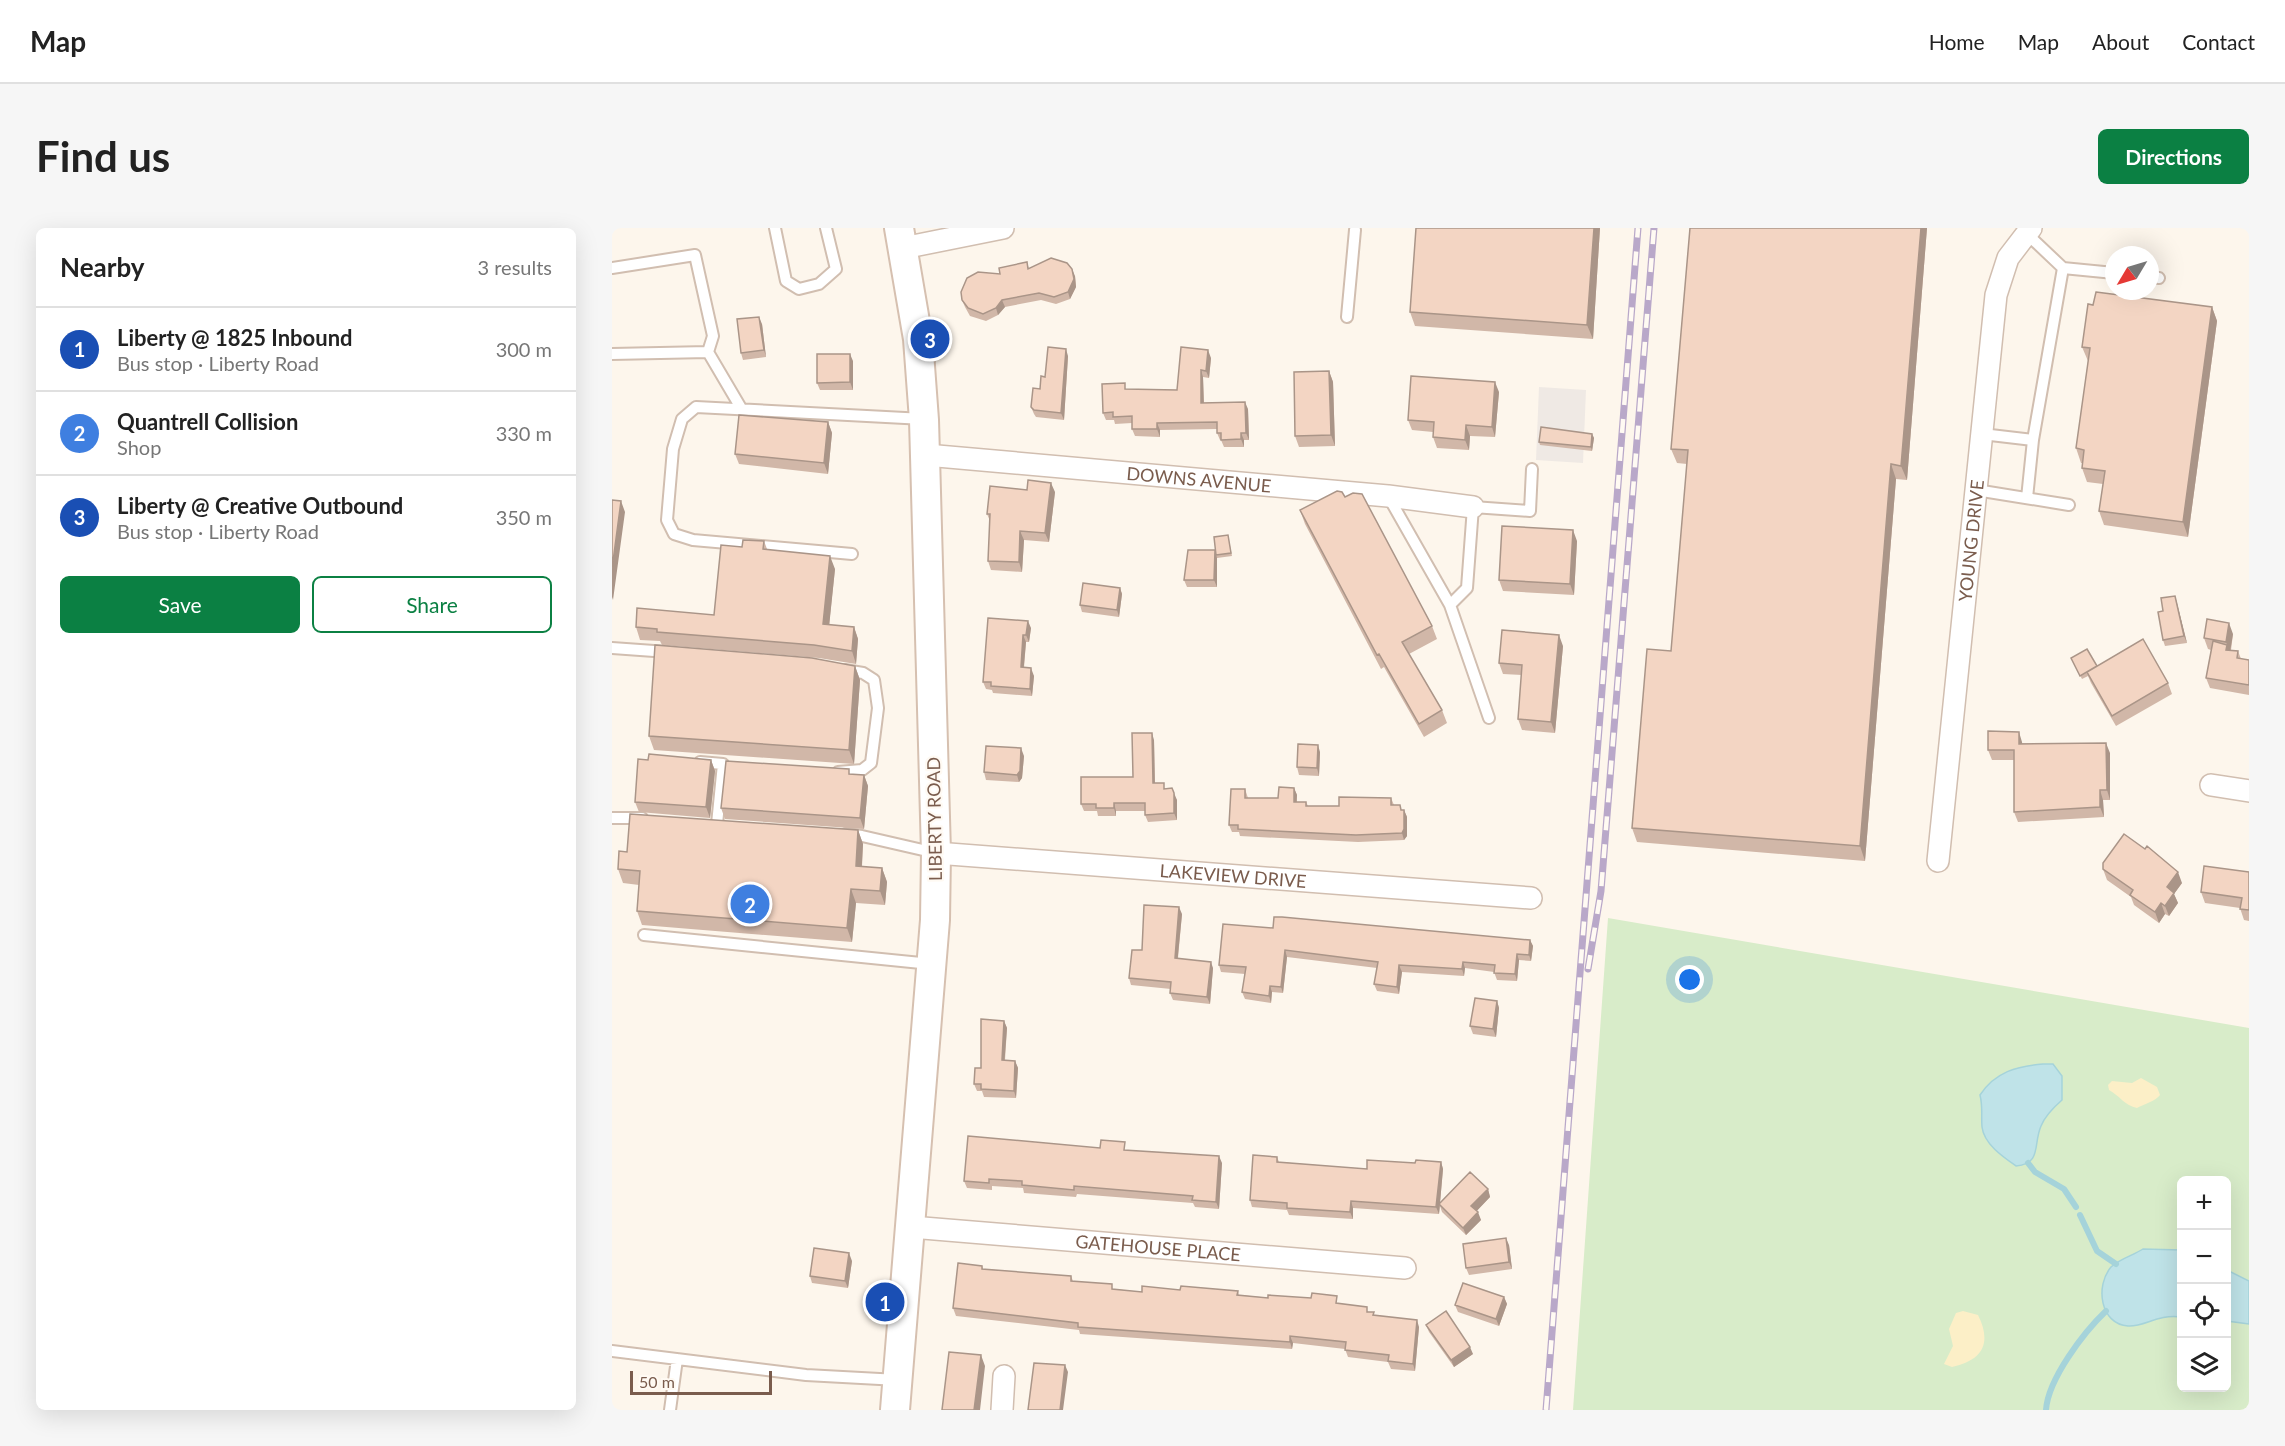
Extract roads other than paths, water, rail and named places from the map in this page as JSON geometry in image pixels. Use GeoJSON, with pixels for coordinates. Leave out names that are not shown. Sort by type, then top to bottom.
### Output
{"type":"FeatureCollection","features":[{"type":"Feature","properties":{"kind":"main road","name":"LIBERTY ROAD"},"geometry":{"type":"LineString","coordinates":[[895,1410],[931,964],[936,854],[926,455],[918,339],[901,238]]}},
{"type":"Feature","properties":{"kind":"street"},"geometry":{"type":"LineString","coordinates":[[901,238],[1003,228]]}},
{"type":"Feature","properties":{"kind":"street","name":"YOUNG DRIVE"},"geometry":{"type":"LineString","coordinates":[[1938,861],[1998,286],[2008,258],[2029,230]]}},
{"type":"Feature","properties":{"kind":"street","name":"DOWNS AVENUE"},"geometry":{"type":"LineString","coordinates":[[926,455],[1388,496],[1473,507]]}},
{"type":"Feature","properties":{"kind":"street"},"geometry":{"type":"LineString","coordinates":[[2211,785],[2249,791]]}},
{"type":"Feature","properties":{"kind":"street","name":"LAKEVIEW DRIVE"},"geometry":{"type":"LineString","coordinates":[[936,854],[1531,898]]}},
{"type":"Feature","properties":{"kind":"street","name":"GATEHOUSE PLACE"},"geometry":{"type":"LineString","coordinates":[[911,1227],[1405,1268]]}},
{"type":"Feature","properties":{"kind":"street"},"geometry":{"type":"LineString","coordinates":[[1002,1410],[1004,1376]]}},
{"type":"Feature","properties":{"kind":"lane"},"geometry":{"type":"LineString","coordinates":[[775,228],[786,281],[799,289],[819,284],[836,269],[826,228]]}},
{"type":"Feature","properties":{"kind":"lane"},"geometry":{"type":"LineString","coordinates":[[1342,228],[1355,229],[1347,317]]}},
{"type":"Feature","properties":{"kind":"lane"},"geometry":{"type":"LineString","coordinates":[[2029,230],[2063,268],[2105,272]]}},
{"type":"Feature","properties":{"kind":"lane"},"geometry":{"type":"LineString","coordinates":[[612,268],[695,255],[713,336],[708,352],[741,408]]}},
{"type":"Feature","properties":{"kind":"lane"},"geometry":{"type":"LineString","coordinates":[[2027,498],[2033,440],[2063,268]]}},
{"type":"Feature","properties":{"kind":"lane"},"geometry":{"type":"LineString","coordinates":[[612,354],[708,352]]}},
{"type":"Feature","properties":{"kind":"lane"},"geometry":{"type":"LineString","coordinates":[[852,554],[693,540],[674,534],[667,520],[673,449],[682,419],[696,407],[924,420]]}},
{"type":"Feature","properties":{"kind":"lane"},"geometry":{"type":"LineString","coordinates":[[1982,434],[2033,440]]}},
{"type":"Feature","properties":{"kind":"lane"},"geometry":{"type":"LineString","coordinates":[[1450,604],[1467,588],[1473,507],[1530,511],[1532,469]]}},
{"type":"Feature","properties":{"kind":"lane"},"geometry":{"type":"LineString","coordinates":[[1976,490],[2069,505]]}},
{"type":"Feature","properties":{"kind":"lane"},"geometry":{"type":"LineString","coordinates":[[1388,496],[1450,604],[1489,718]]}},
{"type":"Feature","properties":{"kind":"lane"},"geometry":{"type":"LineString","coordinates":[[612,648],[681,654]]}},
{"type":"Feature","properties":{"kind":"lane"},"geometry":{"type":"LineString","coordinates":[[827,771],[850,772],[862,770],[871,764],[878,708],[874,681],[863,673],[829,667]]}},
{"type":"Feature","properties":{"kind":"lane"},"geometry":{"type":"LineString","coordinates":[[692,761],[729,765],[717,824]]}},
{"type":"Feature","properties":{"kind":"lane"},"geometry":{"type":"LineString","coordinates":[[612,818],[650,819]]}},
{"type":"Feature","properties":{"kind":"lane"},"geometry":{"type":"LineString","coordinates":[[829,833],[862,836],[936,854]]}},
{"type":"Feature","properties":{"kind":"lane"},"geometry":{"type":"LineString","coordinates":[[644,935],[931,964]]}},
{"type":"Feature","properties":{"kind":"lane"},"geometry":{"type":"LineString","coordinates":[[612,1351],[806,1376],[898,1380]]}},
{"type":"Feature","properties":{"kind":"lane"},"geometry":{"type":"LineString","coordinates":[[670,1410],[677,1359]]}},
{"type":"Feature","properties":{"kind":"water"},"geometry":{"type":"Polygon","coordinates":[[[2053,1064],[2062,1076],[2062,1100],[2043,1122],[2033,1157],[2030,1161],[2016,1166],[1995,1150],[1986,1139],[1982,1127],[1980,1095],[1993,1081],[2007,1072],[2024,1066],[2053,1064]]]}},
{"type":"Feature","properties":{"kind":"water"},"geometry":{"type":"Polygon","coordinates":[[[2143,1249],[2177,1250],[2177,1317],[2165,1317],[2134,1326],[2119,1324],[2111,1319],[2103,1303],[2103,1284],[2111,1267],[2143,1249]]]}},
{"type":"Feature","properties":{"kind":"water"},"geometry":{"type":"Polygon","coordinates":[[[2231,1272],[2249,1281],[2249,1324],[2231,1322],[2231,1272]]]}},
{"type":"Feature","properties":{"kind":"waterway"},"geometry":{"type":"LineString","coordinates":[[2028,1163],[2035,1172],[2064,1189],[2076,1207]]}},
{"type":"Feature","properties":{"kind":"waterway"},"geometry":{"type":"LineString","coordinates":[[2080,1215],[2097,1251],[2116,1264]]}},
{"type":"Feature","properties":{"kind":"waterway"},"geometry":{"type":"LineString","coordinates":[[2046,1410],[2053,1384],[2068,1357],[2106,1311]]}},
{"type":"Feature","properties":{"kind":"railway"},"geometry":{"type":"LineString","coordinates":[[1546,1410],[1638,228]]}},
{"type":"Feature","properties":{"kind":"railway"},"geometry":{"type":"LineString","coordinates":[[1588,969],[1601,891],[1654,228]]}},
{"type":"Feature","properties":{"kind":"place","name":"Liberty @ Creative Outbound"},"geometry":{"type":"Point","coordinates":[930,339]}},
{"type":"Feature","properties":{"kind":"place","name":"Quantrell Collision"},"geometry":{"type":"Point","coordinates":[750,904]}},
{"type":"Feature","properties":{"kind":"place","name":"Liberty @ 1825 Inbound"},"geometry":{"type":"Point","coordinates":[885,1302]}}]}
